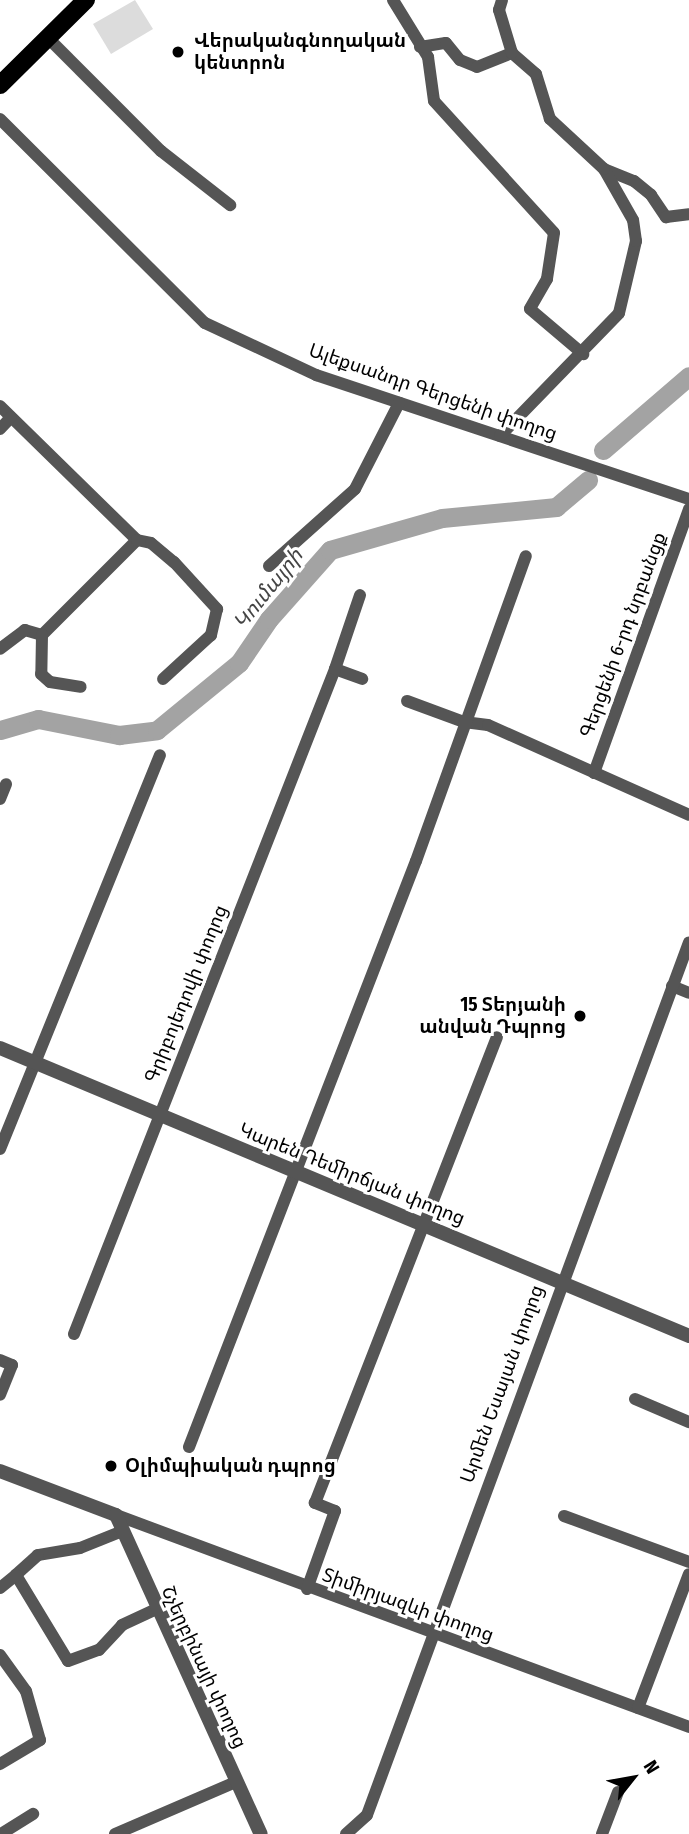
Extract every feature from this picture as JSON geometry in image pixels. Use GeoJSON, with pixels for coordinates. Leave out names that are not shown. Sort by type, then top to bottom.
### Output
{"type":"FeatureCollection","features":[{"type":"Feature","properties":{"kind":"main road"},"geometry":{"type":"LineString","coordinates":[[0,85],[86,0]]}},
{"type":"Feature","properties":{"kind":"street"},"geometry":{"type":"LineString","coordinates":[[393,0],[428,57],[434,101],[554,233],[547,279],[530,309],[583,354]]}},
{"type":"Feature","properties":{"kind":"street"},"geometry":{"type":"LineString","coordinates":[[499,436],[583,354],[619,313],[635,253],[633,220],[604,169],[550,119],[536,74],[512,54],[499,10],[502,0]]}},
{"type":"Feature","properties":{"kind":"street"},"geometry":{"type":"LineString","coordinates":[[48,38],[161,151],[230,205]]}},
{"type":"Feature","properties":{"kind":"street"},"geometry":{"type":"LineString","coordinates":[[420,47],[446,43],[460,60],[477,67],[512,54]]}},
{"type":"Feature","properties":{"kind":"street","name":"Ալեքսանդր Գերցենի փողոց"},"geometry":{"type":"LineString","coordinates":[[0,119],[205,323],[316,375],[689,499]]}},
{"type":"Feature","properties":{"kind":"street"},"geometry":{"type":"LineString","coordinates":[[604,169],[634,181],[651,195],[666,217],[689,214]]}},
{"type":"Feature","properties":{"kind":"street"},"geometry":{"type":"LineString","coordinates":[[269,566],[355,489],[400,403]]}},
{"type":"Feature","properties":{"kind":"street"},"geometry":{"type":"LineString","coordinates":[[0,406],[137,540],[151,543],[174,562],[217,609],[211,635],[163,679]]}},
{"type":"Feature","properties":{"kind":"street"},"geometry":{"type":"LineString","coordinates":[[0,429],[11,417]]}},
{"type":"Feature","properties":{"kind":"street","name":"Գերցենի 6-րդ նրբանցք"},"geometry":{"type":"LineString","coordinates":[[594,774],[689,509]]}},
{"type":"Feature","properties":{"kind":"street"},"geometry":{"type":"LineString","coordinates":[[81,687],[50,682],[41,674],[41,635],[137,540]]}},
{"type":"Feature","properties":{"kind":"street"},"geometry":{"type":"LineString","coordinates":[[189,1447],[416,861],[526,556]]}},
{"type":"Feature","properties":{"kind":"street","name":"Գրիբոյեդովի փողոց"},"geometry":{"type":"LineString","coordinates":[[74,1334],[335,669],[360,595]]}},
{"type":"Feature","properties":{"kind":"street"},"geometry":{"type":"LineString","coordinates":[[0,649],[25,629],[41,635]]}},
{"type":"Feature","properties":{"kind":"street"},"geometry":{"type":"LineString","coordinates":[[335,669],[362,679]]}},
{"type":"Feature","properties":{"kind":"street"},"geometry":{"type":"LineString","coordinates":[[407,701],[464,722],[488,725],[689,815]]}},
{"type":"Feature","properties":{"kind":"street"},"geometry":{"type":"LineString","coordinates":[[0,1149],[160,755]]}},
{"type":"Feature","properties":{"kind":"street"},"geometry":{"type":"LineString","coordinates":[[0,799],[6,783]]}},
{"type":"Feature","properties":{"kind":"street","name":"Արմեն Եսայան փողոց"},"geometry":{"type":"LineString","coordinates":[[346,1834],[367,1815],[430,1633],[560,1280],[689,942]]}},
{"type":"Feature","properties":{"kind":"street"},"geometry":{"type":"LineString","coordinates":[[672,986],[689,993]]}},
{"type":"Feature","properties":{"kind":"street"},"geometry":{"type":"LineString","coordinates":[[307,1589],[335,1511],[315,1503],[421,1223],[497,1037]]}},
{"type":"Feature","properties":{"kind":"street","name":"Կարեն Դեմիրճյան փողոց"},"geometry":{"type":"LineString","coordinates":[[0,1048],[689,1336]]}},
{"type":"Feature","properties":{"kind":"street"},"geometry":{"type":"LineString","coordinates":[[0,1360],[12,1365],[0,1395]]}},
{"type":"Feature","properties":{"kind":"street"},"geometry":{"type":"LineString","coordinates":[[635,1399],[689,1422]]}},
{"type":"Feature","properties":{"kind":"street"},"geometry":{"type":"LineString","coordinates":[[0,1471],[116,1515]]}},
{"type":"Feature","properties":{"kind":"street","name":"Տիմիրյազևի փողոց"},"geometry":{"type":"LineString","coordinates":[[116,1515],[307,1589],[689,1727]]}},
{"type":"Feature","properties":{"kind":"street","name":"Շչերբինայի փողոց"},"geometry":{"type":"LineString","coordinates":[[116,1515],[120,1532],[261,1834]]}},
{"type":"Feature","properties":{"kind":"street"},"geometry":{"type":"LineString","coordinates":[[564,1517],[689,1562]]}},
{"type":"Feature","properties":{"kind":"street"},"geometry":{"type":"LineString","coordinates":[[0,1588],[38,1555],[80,1548],[120,1532]]}},
{"type":"Feature","properties":{"kind":"street"},"geometry":{"type":"LineString","coordinates":[[638,1708],[689,1574]]}},
{"type":"Feature","properties":{"kind":"street"},"geometry":{"type":"LineString","coordinates":[[16,1575],[68,1661],[99,1650],[122,1625],[156,1609]]}},
{"type":"Feature","properties":{"kind":"street"},"geometry":{"type":"LineString","coordinates":[[0,1655],[26,1691],[40,1740],[0,1764]]}},
{"type":"Feature","properties":{"kind":"street"},"geometry":{"type":"LineString","coordinates":[[115,1834],[236,1782]]}},
{"type":"Feature","properties":{"kind":"street"},"geometry":{"type":"LineString","coordinates":[[602,1834],[618,1792]]}},
{"type":"Feature","properties":{"kind":"street"},"geometry":{"type":"LineString","coordinates":[[1,1834],[33,1814]]}},
{"type":"Feature","properties":{"kind":"shaded area"},"geometry":{"type":"Polygon","coordinates":[[[135,0],[153,29],[111,54],[93,24],[135,0]]]}},
{"type":"Feature","properties":{"kind":"waterway","name":"Կումայրի"},"geometry":{"type":"LineString","coordinates":[[603,450],[689,376]]}},
{"type":"Feature","properties":{"kind":"waterway","name":"Կումայրի"},"geometry":{"type":"LineString","coordinates":[[0,730],[38,719],[119,735],[157,730],[239,663],[269,619],[330,550],[442,518],[556,507],[588,480]]}},
{"type":"Feature","properties":{"kind":"place","name":"Վերականգնողական կենտրոն"},"geometry":{"type":"Point","coordinates":[178,52]}},
{"type":"Feature","properties":{"kind":"place","name":"15 Տերյանի անվան Դպրոց"},"geometry":{"type":"Point","coordinates":[580,1016]}},
{"type":"Feature","properties":{"kind":"place","name":"Օլիմպիական դպրոց"},"geometry":{"type":"Point","coordinates":[111,1466]}}]}
